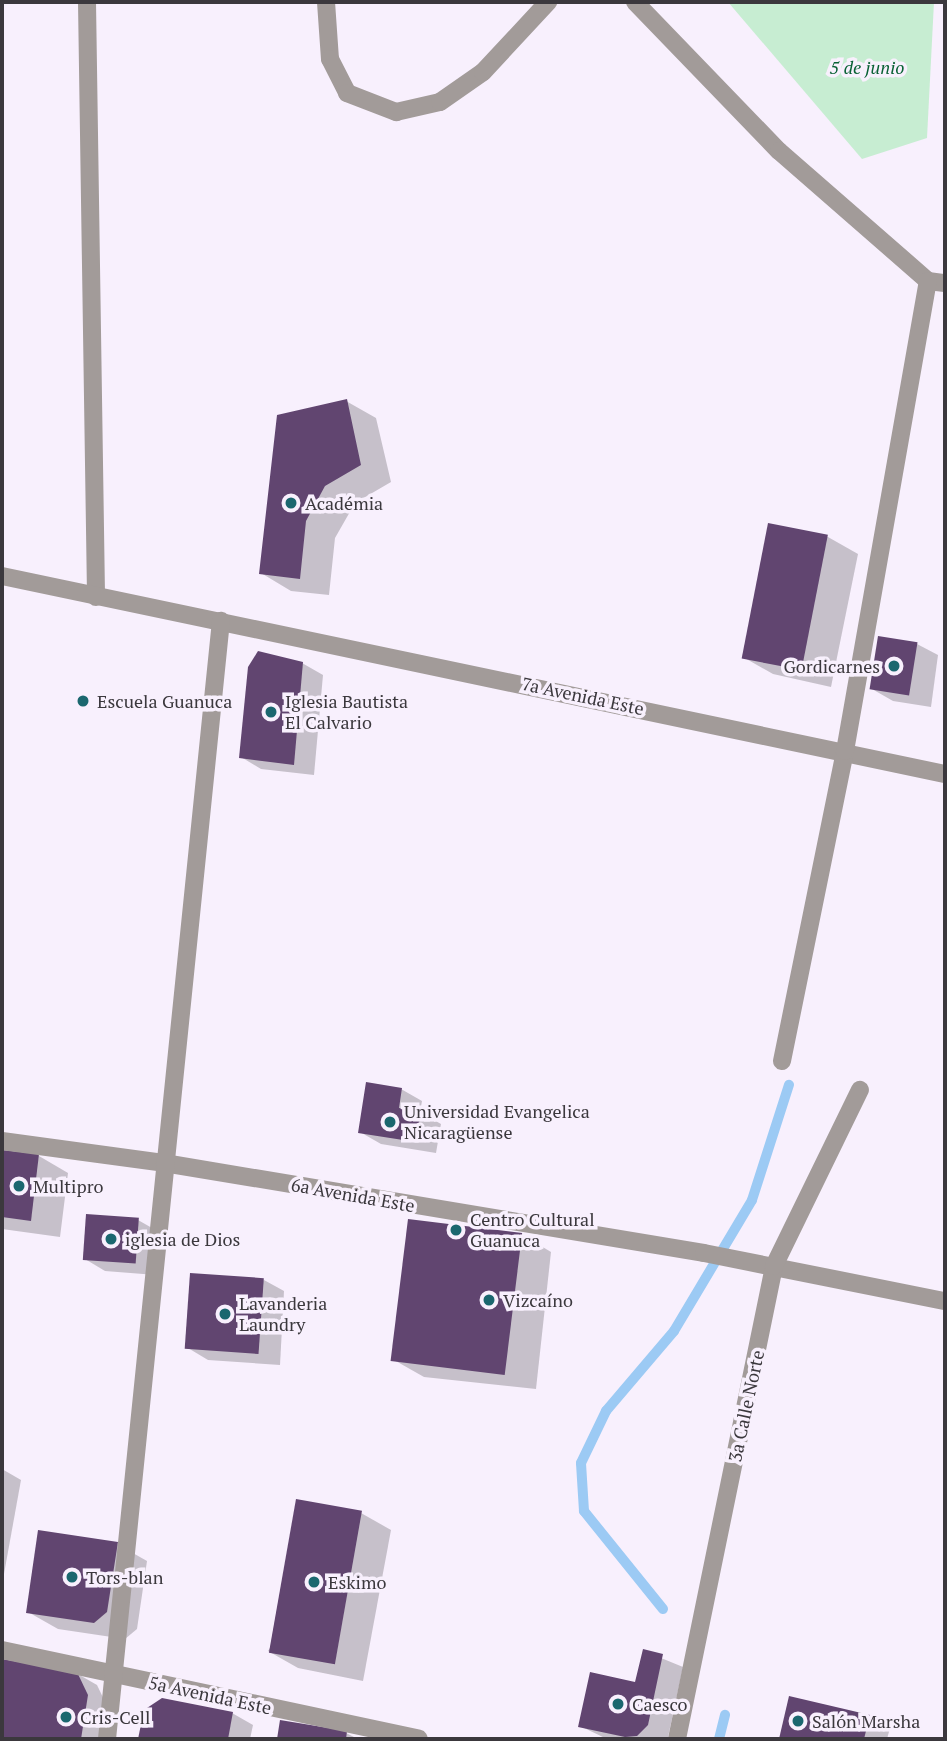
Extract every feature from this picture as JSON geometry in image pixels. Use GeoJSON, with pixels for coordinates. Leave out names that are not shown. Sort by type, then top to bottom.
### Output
{"type":"FeatureCollection","features":[{"type":"Feature","properties":{"kind":"street"},"geometry":{"type":"LineString","coordinates":[[87,2],[96,597]]}},
{"type":"Feature","properties":{"kind":"street"},"geometry":{"type":"LineString","coordinates":[[326,2],[330,59],[347,93],[396,112],[440,102],[482,72],[548,2]]}},
{"type":"Feature","properties":{"kind":"street"},"geometry":{"type":"LineString","coordinates":[[635,2],[779,151],[937,282],[782,1061]]}},
{"type":"Feature","properties":{"kind":"street","name":"7a Avenida Este"},"geometry":{"type":"LineString","coordinates":[[2,576],[945,774]]}},
{"type":"Feature","properties":{"kind":"street"},"geometry":{"type":"LineString","coordinates":[[107,1739],[221,621]]}},
{"type":"Feature","properties":{"kind":"street","name":"3a Calle Norte"},"geometry":{"type":"LineString","coordinates":[[677,1739],[774,1266],[860,1090]]}},
{"type":"Feature","properties":{"kind":"street","name":"6a Avenida Este"},"geometry":{"type":"LineString","coordinates":[[2,1141],[164,1163],[704,1253],[945,1301]]}},
{"type":"Feature","properties":{"kind":"street","name":"5a Avenida Este"},"geometry":{"type":"LineString","coordinates":[[2,1650],[419,1739]]}},
{"type":"Feature","properties":{"kind":"green space","name":"5 de junio"},"geometry":{"type":"Polygon","coordinates":[[[728,2],[934,2],[927,138],[862,159],[728,2]]]}},
{"type":"Feature","properties":{"kind":"building","name":"Académia"},"geometry":{"type":"Polygon","coordinates":[[[347,399],[361,465],[325,486],[306,521],[300,579],[259,574],[277,415],[347,399]]]}},
{"type":"Feature","properties":{"kind":"building"},"geometry":{"type":"Polygon","coordinates":[[[768,523],[828,535],[802,670],[742,658],[768,523]]]}},
{"type":"Feature","properties":{"kind":"building","name":"Gordicarnes"},"geometry":{"type":"Polygon","coordinates":[[[878,636],[918,642],[909,696],[870,689],[878,636]]]}},
{"type":"Feature","properties":{"kind":"building","name":"Iglesia Bautista El Calvario"},"geometry":{"type":"Polygon","coordinates":[[[258,651],[303,662],[294,765],[239,758],[248,667],[258,651]]]}},
{"type":"Feature","properties":{"kind":"building","name":"Universidad Evangelica Nicaragüense"},"geometry":{"type":"Polygon","coordinates":[[[366,1082],[402,1088],[399,1108],[421,1111],[416,1142],[358,1133],[366,1082]]]}},
{"type":"Feature","properties":{"kind":"building","name":"Multipro"},"geometry":{"type":"Polygon","coordinates":[[[2,1150],[39,1154],[31,1221],[2,1217],[2,1150]]]}},
{"type":"Feature","properties":{"kind":"building","name":"iglesia de Dios"},"geometry":{"type":"Polygon","coordinates":[[[86,1214],[139,1218],[136,1264],[83,1260],[86,1214]]]}},
{"type":"Feature","properties":{"kind":"building"},"geometry":{"type":"Polygon","coordinates":[[[408,1219],[522,1233],[505,1375],[391,1361],[408,1219]]]}},
{"type":"Feature","properties":{"kind":"building","name":"Lavanderia Laundry"},"geometry":{"type":"Polygon","coordinates":[[[190,1273],[264,1278],[259,1354],[185,1349],[190,1273]]]}},
{"type":"Feature","properties":{"kind":"building","name":"Eskimo"},"geometry":{"type":"Polygon","coordinates":[[[296,1499],[362,1511],[335,1664],[269,1653],[296,1499]]]}},
{"type":"Feature","properties":{"kind":"building","name":"Tors-blan"},"geometry":{"type":"Polygon","coordinates":[[[38,1530],[118,1542],[107,1612],[94,1623],[26,1613],[38,1530]]]}},
{"type":"Feature","properties":{"kind":"building","name":"Caesco"},"geometry":{"type":"Polygon","coordinates":[[[643,1649],[663,1654],[648,1725],[637,1736],[625,1737],[578,1727],[590,1672],[635,1682],[643,1649]]]}},
{"type":"Feature","properties":{"kind":"building"},"geometry":{"type":"Polygon","coordinates":[[[2,1659],[77,1672],[88,1695],[81,1739],[2,1739],[2,1659]]]}},
{"type":"Feature","properties":{"kind":"building"},"geometry":{"type":"Polygon","coordinates":[[[789,1696],[870,1715],[864,1739],[779,1739],[789,1696]]]}},
{"type":"Feature","properties":{"kind":"building"},"geometry":{"type":"Polygon","coordinates":[[[162,1698],[233,1712],[228,1739],[138,1739],[144,1710],[162,1698]]]}},
{"type":"Feature","properties":{"kind":"building"},"geometry":{"type":"Polygon","coordinates":[[[280,1720],[347,1731],[346,1739],[277,1739],[280,1720]]]}},
{"type":"Feature","properties":{"kind":"waterway"},"geometry":{"type":"LineString","coordinates":[[663,1609],[584,1511],[581,1463],[606,1411],[674,1331],[752,1200],[789,1085]]}},
{"type":"Feature","properties":{"kind":"waterway"},"geometry":{"type":"LineString","coordinates":[[719,1739],[725,1715]]}},
{"type":"Feature","properties":{"kind":"place","name":"Académia"},"geometry":{"type":"Point","coordinates":[291,503]}},
{"type":"Feature","properties":{"kind":"place","name":"Gordicarnes"},"geometry":{"type":"Point","coordinates":[894,666]}},
{"type":"Feature","properties":{"kind":"place","name":"Escuela Guanuca"},"geometry":{"type":"Point","coordinates":[83,701]}},
{"type":"Feature","properties":{"kind":"place","name":"Iglesia Bautista El Calvario"},"geometry":{"type":"Point","coordinates":[271,712]}},
{"type":"Feature","properties":{"kind":"place","name":"Universidad Evangelica Nicaragüense"},"geometry":{"type":"Point","coordinates":[390,1122]}},
{"type":"Feature","properties":{"kind":"place","name":"Multipro"},"geometry":{"type":"Point","coordinates":[19,1186]}},
{"type":"Feature","properties":{"kind":"place","name":"Centro Cultural Guanuca"},"geometry":{"type":"Point","coordinates":[456,1230]}},
{"type":"Feature","properties":{"kind":"place","name":"iglesia de Dios"},"geometry":{"type":"Point","coordinates":[111,1239]}},
{"type":"Feature","properties":{"kind":"place","name":"Vizcaíno"},"geometry":{"type":"Point","coordinates":[489,1300]}},
{"type":"Feature","properties":{"kind":"place","name":"Lavanderia Laundry"},"geometry":{"type":"Point","coordinates":[225,1314]}},
{"type":"Feature","properties":{"kind":"place","name":"Tors-blan"},"geometry":{"type":"Point","coordinates":[72,1577]}},
{"type":"Feature","properties":{"kind":"place","name":"Eskimo"},"geometry":{"type":"Point","coordinates":[314,1582]}},
{"type":"Feature","properties":{"kind":"place","name":"Caesco"},"geometry":{"type":"Point","coordinates":[618,1704]}},
{"type":"Feature","properties":{"kind":"place","name":"Cris-Cell"},"geometry":{"type":"Point","coordinates":[66,1717]}},
{"type":"Feature","properties":{"kind":"place","name":"Salón Marsha"},"geometry":{"type":"Point","coordinates":[798,1721]}}]}
